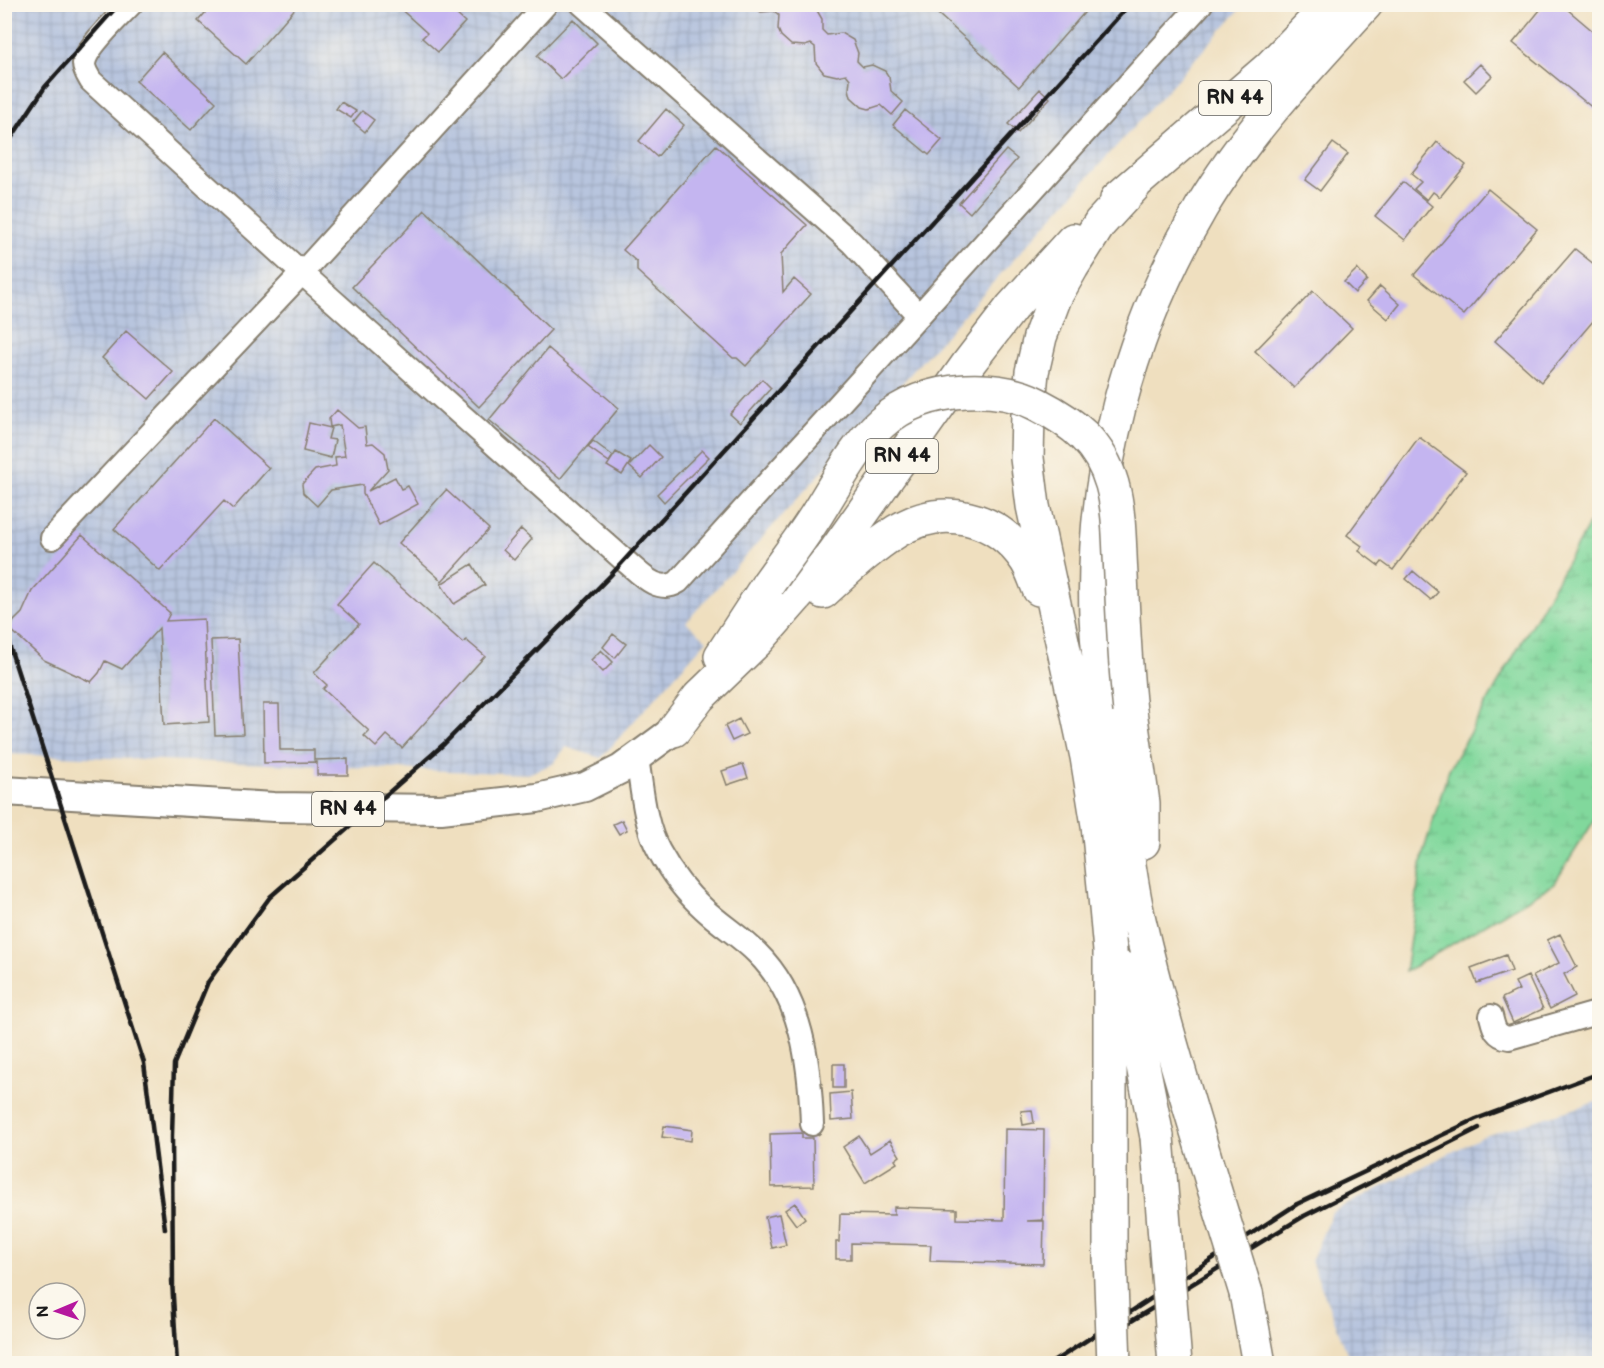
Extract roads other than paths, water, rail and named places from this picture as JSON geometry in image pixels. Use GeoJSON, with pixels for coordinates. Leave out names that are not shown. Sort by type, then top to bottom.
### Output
{"type":"FeatureCollection","features":[{"type":"Feature","properties":{"kind":"highway","name":"RN 44"},"geometry":{"type":"LineString","coordinates":[[674,730],[699,697],[758,640],[832,556],[961,374],[1012,307],[1095,216],[1134,186],[1269,68],[1331,4]]}},
{"type":"Feature","properties":{"kind":"highway","name":"RN 44"},"geometry":{"type":"LineString","coordinates":[[1138,916],[1108,734],[1096,619],[1098,540],[1111,436],[1121,393],[1158,291],[1203,206],[1232,162],[1288,91],[1366,4]]}},
{"type":"Feature","properties":{"kind":"highway"},"geometry":{"type":"LineString","coordinates":[[1134,186],[1100,223],[1055,297],[1040,337],[1032,372],[1027,458],[1033,506],[1087,757],[1157,1137],[1175,1364]]}},
{"type":"Feature","properties":{"kind":"highway"},"geometry":{"type":"LineString","coordinates":[[699,697],[711,671],[814,519],[848,463],[866,437],[896,411],[942,393],[976,391],[1007,394],[1032,401],[1070,422],[1090,441],[1102,459],[1112,484],[1118,515],[1124,657],[1143,814],[1144,836],[1138,916],[1152,977],[1246,1293],[1260,1364]]}},
{"type":"Feature","properties":{"kind":"highway"},"geometry":{"type":"LineString","coordinates":[[674,730],[820,594],[877,545],[899,530],[924,519],[957,517],[985,522],[1007,538],[1027,561],[1043,598],[1071,682]]}},
{"type":"Feature","properties":{"kind":"highway"},"geometry":{"type":"LineString","coordinates":[[1098,825],[1110,951],[1110,1256],[1114,1364]]}},
{"type":"Feature","properties":{"kind":"highway"},"geometry":{"type":"LineString","coordinates":[[1254,1329],[1270,1364]]}},
{"type":"Feature","properties":{"kind":"main road","name":"RN 44"},"geometry":{"type":"LineString","coordinates":[[4,790],[274,807],[441,809],[537,798],[566,792],[602,779],[637,758],[674,730]]}},
{"type":"Feature","properties":{"kind":"lane"},"geometry":{"type":"LineString","coordinates":[[131,4],[88,52],[84,62],[92,81],[302,273],[624,560],[651,581],[664,587],[678,582],[1202,4]]}},
{"type":"Feature","properties":{"kind":"lane"},"geometry":{"type":"LineString","coordinates":[[582,4],[852,243],[919,315]]}},
{"type":"Feature","properties":{"kind":"lane"},"geometry":{"type":"LineString","coordinates":[[52,538],[302,273],[538,7]]}},
{"type":"Feature","properties":{"kind":"lane"},"geometry":{"type":"LineString","coordinates":[[637,758],[649,822],[658,849],[670,870],[704,909],[758,954],[782,986],[803,1040],[811,1087],[812,1124]]}},
{"type":"Feature","properties":{"kind":"lane"},"geometry":{"type":"LineString","coordinates":[[1491,1016],[1496,1034],[1509,1038],[1599,1012]]}},
{"type":"Feature","properties":{"kind":"railway"},"geometry":{"type":"LineString","coordinates":[[4,149],[45,87],[119,4]]}},
{"type":"Feature","properties":{"kind":"railway"},"geometry":{"type":"LineString","coordinates":[[173,1286],[174,1064],[208,982],[270,897],[444,744],[610,576],[1130,4]]}},
{"type":"Feature","properties":{"kind":"railway"},"geometry":{"type":"LineString","coordinates":[[4,629],[144,1063],[165,1229]]}},
{"type":"Feature","properties":{"kind":"railway"},"geometry":{"type":"LineString","coordinates":[[1050,1364],[1297,1204],[1476,1119],[1600,1073]]}},
{"type":"Feature","properties":{"kind":"railway"},"geometry":{"type":"LineString","coordinates":[[1115,1331],[1304,1216],[1479,1128]]}},
{"type":"Feature","properties":{"kind":"railway"},"geometry":{"type":"LineString","coordinates":[[172,1280],[177,1364]]}}]}
